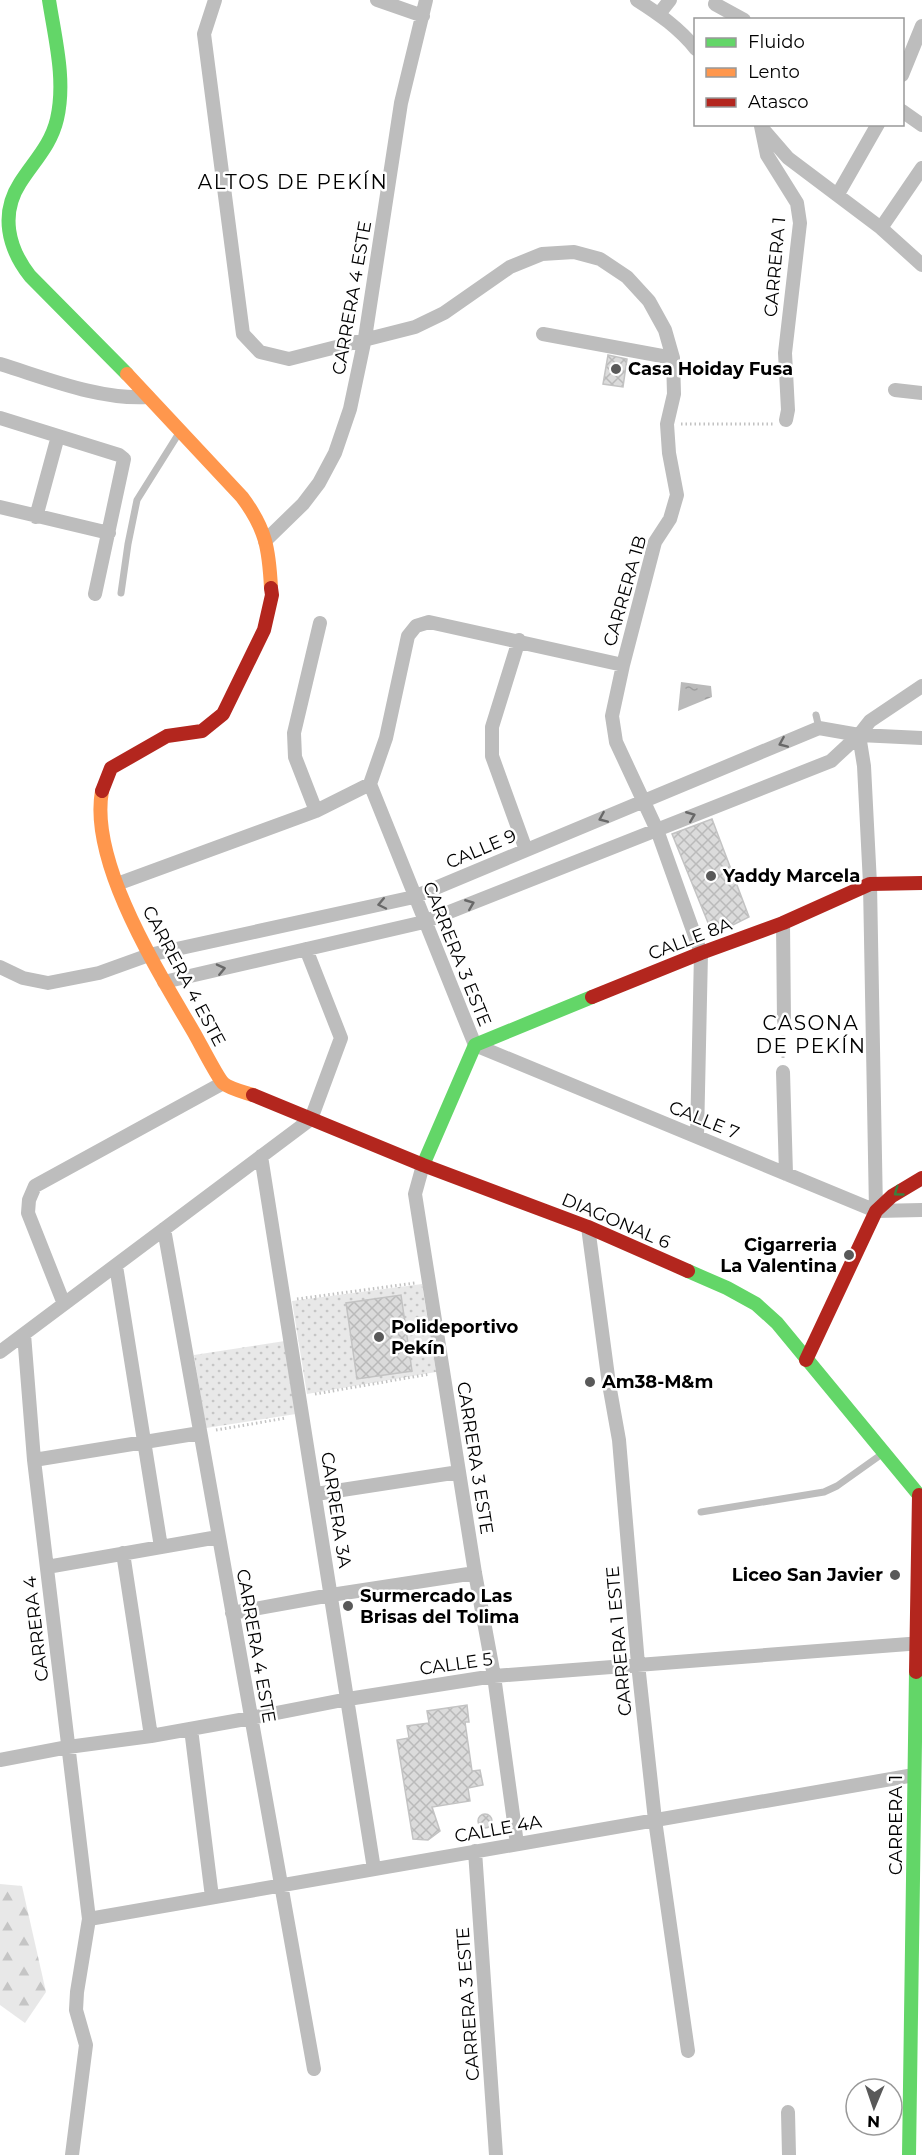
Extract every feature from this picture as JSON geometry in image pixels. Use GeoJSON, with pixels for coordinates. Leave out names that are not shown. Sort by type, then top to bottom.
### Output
{"type":"FeatureCollection","features":[{"type":"Feature","properties":{"kind":"main road","name":"CARRERA 4 ESTE"},"geometry":{"type":"LineString","coordinates":[[49,0],[60,77],[59,108],[52,136],[12,195],[8,228],[11,245],[18,259],[33,277],[242,497],[258,519],[269,555],[272,595],[264,630],[223,714],[202,731],[167,736],[111,768],[102,792],[99,811],[103,844],[117,884],[149,955],[223,1083]]}},
{"type":"Feature","properties":{"kind":"main road","name":"CALLE 8A"},"geometry":{"type":"LineString","coordinates":[[475,1045],[701,953],[783,923],[870,884],[922,884]]}},
{"type":"Feature","properties":{"kind":"main road","name":"CARRERA 3 ESTE"},"geometry":{"type":"LineString","coordinates":[[423,1165],[475,1045]]}},
{"type":"Feature","properties":{"kind":"main road","name":"DIAGONAL 6"},"geometry":{"type":"LineString","coordinates":[[223,1083],[423,1165],[588,1227],[727,1288],[756,1304],[777,1323],[921,1495]]}},
{"type":"Feature","properties":{"kind":"main road"},"geometry":{"type":"LineString","coordinates":[[806,1360],[876,1211],[892,1196],[922,1178]]}},
{"type":"Feature","properties":{"kind":"main road","name":"CARRERA 1"},"geometry":{"type":"LineString","coordinates":[[909,2155],[916,2099],[918,1882],[914,1774],[921,1495]]}},
{"type":"Feature","properties":{"kind":"street","name":"CARRERA 1B"},"geometry":{"type":"LineString","coordinates":[[215,0],[204,34],[243,334],[260,352],[289,359],[415,327],[444,313],[510,267],[542,254],[574,252],[600,259],[627,277],[649,301],[665,330],[673,358],[674,394],[668,424],[669,453],[677,495],[670,519],[655,542],[612,716],[616,742],[645,800],[701,953]]}},
{"type":"Feature","properties":{"kind":"street"},"geometry":{"type":"LineString","coordinates":[[377,0],[423,16]]}},
{"type":"Feature","properties":{"kind":"street","name":"CARRERA 4 ESTE"},"geometry":{"type":"LineString","coordinates":[[265,541],[303,504],[319,483],[335,453],[350,409],[365,338],[401,103],[426,0]]}},
{"type":"Feature","properties":{"kind":"street"},"geometry":{"type":"LineString","coordinates":[[637,0],[659,14],[694,46]]}},
{"type":"Feature","properties":{"kind":"street"},"geometry":{"type":"LineString","coordinates":[[659,14],[670,0]]}},
{"type":"Feature","properties":{"kind":"street"},"geometry":{"type":"LineString","coordinates":[[715,4],[740,18]]}},
{"type":"Feature","properties":{"kind":"street"},"geometry":{"type":"LineString","coordinates":[[904,72],[922,26]]}},
{"type":"Feature","properties":{"kind":"street"},"geometry":{"type":"LineString","coordinates":[[904,112],[922,125]]}},
{"type":"Feature","properties":{"kind":"street","name":"CARRERA 1"},"geometry":{"type":"LineString","coordinates":[[760,126],[767,155],[797,203],[800,223],[785,353],[788,410],[786,420]]}},
{"type":"Feature","properties":{"kind":"street"},"geometry":{"type":"LineString","coordinates":[[761,126],[788,158],[881,228],[922,265]]}},
{"type":"Feature","properties":{"kind":"street"},"geometry":{"type":"LineString","coordinates":[[838,194],[877,126]]}},
{"type":"Feature","properties":{"kind":"street"},"geometry":{"type":"LineString","coordinates":[[881,228],[922,168]]}},
{"type":"Feature","properties":{"kind":"street"},"geometry":{"type":"LineString","coordinates":[[543,334],[673,358]]}},
{"type":"Feature","properties":{"kind":"street"},"geometry":{"type":"LineString","coordinates":[[0,364],[103,394],[126,398],[148,396]]}},
{"type":"Feature","properties":{"kind":"street"},"geometry":{"type":"LineString","coordinates":[[895,390],[922,393]]}},
{"type":"Feature","properties":{"kind":"street"},"geometry":{"type":"LineString","coordinates":[[0,418],[119,455],[124,459],[95,594]]}},
{"type":"Feature","properties":{"kind":"street"},"geometry":{"type":"LineString","coordinates":[[36,517],[58,436]]}},
{"type":"Feature","properties":{"kind":"street"},"geometry":{"type":"LineString","coordinates":[[0,507],[109,533]]}},
{"type":"Feature","properties":{"kind":"street"},"geometry":{"type":"LineString","coordinates":[[117,884],[316,811],[370,784],[386,738],[408,636],[416,626],[429,622],[519,640],[623,665]]}},
{"type":"Feature","properties":{"kind":"street"},"geometry":{"type":"LineString","coordinates":[[316,811],[295,757],[294,733],[320,623]]}},
{"type":"Feature","properties":{"kind":"street"},"geometry":{"type":"LineString","coordinates":[[519,640],[492,727],[492,756],[526,850]]}},
{"type":"Feature","properties":{"kind":"street"},"geometry":{"type":"LineString","coordinates":[[164,982],[424,922],[831,761],[859,735],[870,721],[922,686]]}},
{"type":"Feature","properties":{"kind":"street","name":"CALLE 9"},"geometry":{"type":"LineString","coordinates":[[0,967],[23,978],[48,983],[99,973],[149,955],[414,897],[645,800],[818,721],[859,735],[922,738]]}},
{"type":"Feature","properties":{"kind":"street"},"geometry":{"type":"LineString","coordinates":[[859,735],[864,766],[870,884],[876,1211]]}},
{"type":"Feature","properties":{"kind":"street","name":"CARRERA 3 ESTE"},"geometry":{"type":"LineString","coordinates":[[370,784],[475,1045]]}},
{"type":"Feature","properties":{"kind":"street"},"geometry":{"type":"LineString","coordinates":[[783,923],[784,1021]]}},
{"type":"Feature","properties":{"kind":"street"},"geometry":{"type":"LineString","coordinates":[[0,1352],[312,1119],[341,1038],[306,949]]}},
{"type":"Feature","properties":{"kind":"street"},"geometry":{"type":"LineString","coordinates":[[697,1137],[701,953]]}},
{"type":"Feature","properties":{"kind":"street","name":"CALLE 7"},"geometry":{"type":"LineString","coordinates":[[475,1045],[876,1211],[922,1210]]}},
{"type":"Feature","properties":{"kind":"street"},"geometry":{"type":"LineString","coordinates":[[783,1072],[786,1174]]}},
{"type":"Feature","properties":{"kind":"street"},"geometry":{"type":"LineString","coordinates":[[64,1304],[28,1213],[29,1200],[35,1186],[223,1083]]}},
{"type":"Feature","properties":{"kind":"street","name":"CARRERA 3A"},"geometry":{"type":"LineString","coordinates":[[261,1156],[374,1869]]}},
{"type":"Feature","properties":{"kind":"street","name":"CARRERA 3 ESTE"},"geometry":{"type":"LineString","coordinates":[[423,1165],[415,1194],[475,1573],[494,1676],[518,1844]]}},
{"type":"Feature","properties":{"kind":"street","name":"CARRERA 1 ESTE"},"geometry":{"type":"LineString","coordinates":[[588,1227],[609,1384],[619,1440],[638,1664],[655,1820],[688,2051]]}},
{"type":"Feature","properties":{"kind":"street","name":"CARRERA 4 ESTE"},"geometry":{"type":"LineString","coordinates":[[164,1229],[314,2069]]}},
{"type":"Feature","properties":{"kind":"street"},"geometry":{"type":"LineString","coordinates":[[116,1266],[161,1547]]}},
{"type":"Feature","properties":{"kind":"street","name":"CARRERA 4"},"geometry":{"type":"LineString","coordinates":[[24,1334],[34,1461],[89,1919],[77,1992],[76,2010],[86,2045],[72,2155]]}},
{"type":"Feature","properties":{"kind":"street"},"geometry":{"type":"LineString","coordinates":[[34,1461],[200,1433]]}},
{"type":"Feature","properties":{"kind":"street"},"geometry":{"type":"LineString","coordinates":[[315,1494],[459,1472]]}},
{"type":"Feature","properties":{"kind":"street"},"geometry":{"type":"LineString","coordinates":[[47,1567],[218,1537]]}},
{"type":"Feature","properties":{"kind":"street"},"geometry":{"type":"LineString","coordinates":[[123,1553],[151,1736]]}},
{"type":"Feature","properties":{"kind":"street"},"geometry":{"type":"LineString","coordinates":[[232,1613],[475,1573]]}},
{"type":"Feature","properties":{"kind":"street","name":"CALLE 5"},"geometry":{"type":"LineString","coordinates":[[0,1760],[68,1747],[191,1729],[348,1699],[494,1676],[919,1643]]}},
{"type":"Feature","properties":{"kind":"street"},"geometry":{"type":"LineString","coordinates":[[191,1729],[212,1897]]}},
{"type":"Feature","properties":{"kind":"street","name":"CALLE 4A"},"geometry":{"type":"LineString","coordinates":[[89,1919],[914,1774]]}},
{"type":"Feature","properties":{"kind":"street","name":"CARRERA 3 ESTE"},"geometry":{"type":"LineString","coordinates":[[475,1851],[496,2155]]}},
{"type":"Feature","properties":{"kind":"street"},"geometry":{"type":"LineString","coordinates":[[788,2112],[789,2155]]}},
{"type":"Feature","properties":{"kind":"lane"},"geometry":{"type":"LineString","coordinates":[[122,593],[128,544],[138,500],[180,430]]}},
{"type":"Feature","properties":{"kind":"lane"},"geometry":{"type":"LineString","coordinates":[[700,1512],[824,1491],[837,1486],[884,1452]]}},
{"type":"Feature","properties":{"kind":"path"},"geometry":{"type":"LineString","coordinates":[[668,424],[776,424],[786,420]]}},
{"type":"Feature","properties":{"kind":"path"},"geometry":{"type":"LineString","coordinates":[[783,1072],[784,1021]]}},
{"type":"Feature","properties":{"kind":"path"},"geometry":{"type":"LineString","coordinates":[[285,1300],[429,1281]]}},
{"type":"Feature","properties":{"kind":"path"},"geometry":{"type":"LineString","coordinates":[[300,1397],[443,1372]]}},
{"type":"Feature","properties":{"kind":"path"},"geometry":{"type":"LineString","coordinates":[[200,1433],[303,1415]]}},
{"type":"Feature","properties":{"kind":"green space"},"geometry":{"type":"Polygon","coordinates":[[[422,1284],[436,1372],[307,1394],[292,1301],[422,1284]]]}},
{"type":"Feature","properties":{"kind":"green space"},"geometry":{"type":"Polygon","coordinates":[[[285,1341],[296,1414],[206,1428],[194,1355],[285,1341]]]}},
{"type":"Feature","properties":{"kind":"green space"},"geometry":{"type":"Polygon","coordinates":[[[0,1884],[22,1886],[46,1992],[25,2023],[0,2005],[0,1884]]]}},
{"type":"Feature","properties":{"kind":"water"},"geometry":{"type":"Polygon","coordinates":[[[681,682],[711,686],[712,697],[678,711],[681,682]]]}},
{"type":"Feature","properties":{"kind":"building","name":"Casa Hoiday Fusa"},"geometry":{"type":"Polygon","coordinates":[[[608,355],[627,359],[623,387],[603,384],[608,355]]]}},
{"type":"Feature","properties":{"kind":"building","name":"Yaddy Marcela"},"geometry":{"type":"Polygon","coordinates":[[[712,819],[749,917],[713,935],[672,834],[712,819]]]}},
{"type":"Feature","properties":{"kind":"building","name":"Polideportivo Pekín"},"geometry":{"type":"Polygon","coordinates":[[[401,1295],[412,1371],[357,1379],[346,1303],[401,1295]]]}},
{"type":"Feature","properties":{"kind":"building"},"geometry":{"type":"Polygon","coordinates":[[[467,1705],[469,1722],[465,1722],[472,1771],[480,1770],[483,1785],[468,1788],[470,1801],[432,1807],[440,1831],[428,1840],[413,1839],[397,1740],[409,1738],[407,1726],[429,1723],[427,1711],[467,1705]]]}},
{"type":"Feature","properties":{"kind":"building"},"geometry":{"type":"Polygon","coordinates":[[[482,1814],[488,1814],[492,1821],[488,1828],[482,1828],[478,1824],[478,1818],[482,1814]]]}},
{"type":"Feature","properties":{"kind":"traffic: fast"},"geometry":{"type":"LineString","coordinates":[[49,0],[60,74],[57,119],[46,145],[14,195],[10,207],[9,231],[16,254],[30,276],[127,374]]}},
{"type":"Feature","properties":{"kind":"traffic: fast"},"geometry":{"type":"LineString","coordinates":[[423,1165],[475,1045],[592,997]]}},
{"type":"Feature","properties":{"kind":"traffic: fast"},"geometry":{"type":"LineString","coordinates":[[688,1271],[756,1304],[777,1323],[919,1495],[922,1495]]}},
{"type":"Feature","properties":{"kind":"traffic: fast"},"geometry":{"type":"LineString","coordinates":[[909,2155],[916,1672]]}},
{"type":"Feature","properties":{"kind":"traffic: slow"},"geometry":{"type":"LineString","coordinates":[[127,374],[250,508],[265,540],[271,588]]}},
{"type":"Feature","properties":{"kind":"traffic: slow"},"geometry":{"type":"LineString","coordinates":[[102,791],[101,819],[106,850],[116,882],[145,947],[220,1079],[229,1087],[253,1095]]}},
{"type":"Feature","properties":{"kind":"traffic: jam"},"geometry":{"type":"LineString","coordinates":[[102,791],[111,768],[167,736],[202,731],[223,714],[264,630],[272,595],[271,588]]}},
{"type":"Feature","properties":{"kind":"traffic: jam"},"geometry":{"type":"LineString","coordinates":[[592,997],[783,923],[870,884],[922,883]]}},
{"type":"Feature","properties":{"kind":"traffic: jam"},"geometry":{"type":"LineString","coordinates":[[253,1095],[423,1165],[588,1227],[688,1271]]}},
{"type":"Feature","properties":{"kind":"traffic: jam"},"geometry":{"type":"LineString","coordinates":[[806,1360],[876,1211],[892,1196],[922,1178]]}},
{"type":"Feature","properties":{"kind":"traffic: jam"},"geometry":{"type":"LineString","coordinates":[[916,1672],[919,1495]]}},
{"type":"Feature","properties":{"kind":"place","name":"Casa Hoiday Fusa"},"geometry":{"type":"Point","coordinates":[616,369]}},
{"type":"Feature","properties":{"kind":"place","name":"Yaddy Marcela"},"geometry":{"type":"Point","coordinates":[711,876]}},
{"type":"Feature","properties":{"kind":"place","name":"Cigarreria La Valentina"},"geometry":{"type":"Point","coordinates":[849,1255]}},
{"type":"Feature","properties":{"kind":"place","name":"Polideportivo Pekín"},"geometry":{"type":"Point","coordinates":[379,1337]}},
{"type":"Feature","properties":{"kind":"place","name":"Am38-M&m"},"geometry":{"type":"Point","coordinates":[590,1382]}},
{"type":"Feature","properties":{"kind":"place","name":"Liceo San Javier"},"geometry":{"type":"Point","coordinates":[895,1575]}},
{"type":"Feature","properties":{"kind":"place","name":"Surmercado Las Brisas del Tolima"},"geometry":{"type":"Point","coordinates":[348,1606]}},
{"type":"Feature","properties":{"kind":"district","name":"ALTOS DE PEKÍN"},"geometry":{"type":"Point","coordinates":[293,182]}},
{"type":"Feature","properties":{"kind":"district","name":"CASONA DE PEKÍN"},"geometry":{"type":"Point","coordinates":[811,1034]}}]}
